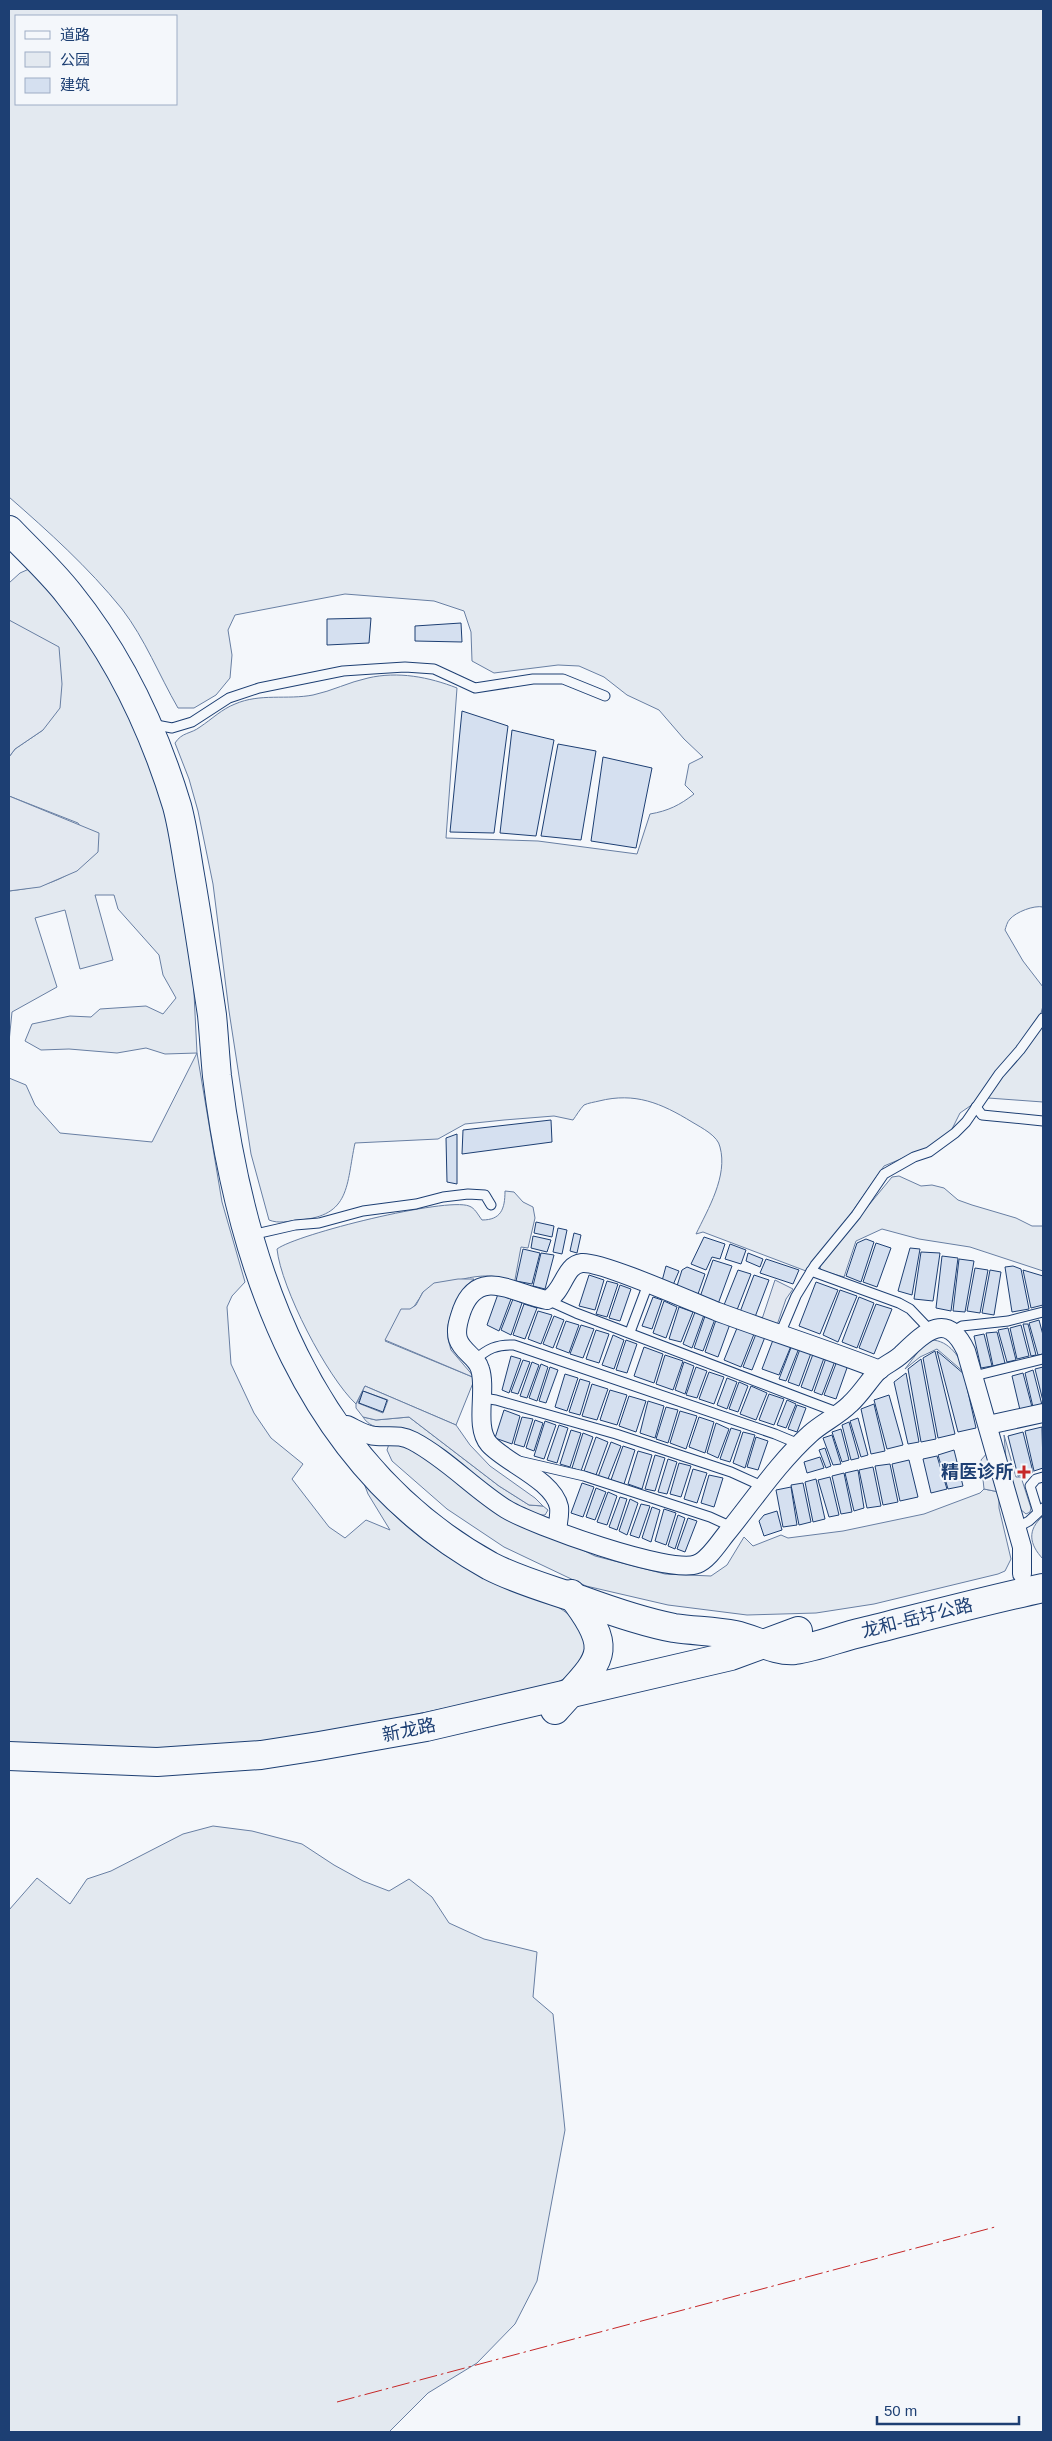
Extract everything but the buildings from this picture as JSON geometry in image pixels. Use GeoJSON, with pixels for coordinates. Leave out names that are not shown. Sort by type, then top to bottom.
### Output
{"type":"FeatureCollection","features":[{"type":"Feature","properties":{"kind":"main road"},"geometry":{"type":"LineString","coordinates":[[9,515],[77,586],[129,666],[153,724],[185,840],[201,934],[218,1078],[232,1162],[255,1234],[265,1288],[285,1337],[309,1386],[343,1427],[357,1453],[411,1511],[440,1535],[492,1567],[521,1580],[684,1617],[771,1631],[795,1641]]}},
{"type":"Feature","properties":{"kind":"main road"},"geometry":{"type":"LineString","coordinates":[[9,530],[68,592],[92,624],[153,724]]}},
{"type":"Feature","properties":{"kind":"main road","name":"龙和-岳圩公路"},"geometry":{"type":"LineString","coordinates":[[795,1641],[1036,1577]]}},
{"type":"Feature","properties":{"kind":"main road"},"geometry":{"type":"LineString","coordinates":[[568,1590],[646,1622],[676,1628],[736,1635],[763,1644],[795,1641]]}},
{"type":"Feature","properties":{"kind":"main road"},"geometry":{"type":"LineString","coordinates":[[562,1702],[596,1662],[600,1648],[597,1631],[589,1616],[568,1590]]}},
{"type":"Feature","properties":{"kind":"main road","name":"新龙路"},"geometry":{"type":"LineString","coordinates":[[9,1756],[156,1762],[261,1755],[418,1729],[562,1702],[595,1700],[717,1674],[795,1641]]}},
{"type":"Feature","properties":{"kind":"main road","name":"新龙路"},"geometry":{"type":"LineString","coordinates":[[9,1769],[152,1777],[265,1769],[321,1762],[562,1702],[731,1656],[763,1644]]}},
{"type":"Feature","properties":{"kind":"street"},"geometry":{"type":"LineString","coordinates":[[558,1530],[559,1507],[555,1498],[512,1460],[488,1443],[484,1432],[480,1369],[458,1340],[457,1330],[465,1302],[474,1291],[493,1284],[547,1300],[560,1290],[570,1270],[584,1262],[880,1370]]}},
{"type":"Feature","properties":{"kind":"street"},"geometry":{"type":"LineString","coordinates":[[343,1427],[374,1436],[400,1436],[412,1441],[443,1460],[505,1508],[529,1520],[631,1556],[685,1566],[697,1564],[706,1557],[732,1527],[799,1444],[850,1404],[880,1370],[930,1330],[941,1327],[952,1332],[964,1346],[1016,1528],[1022,1547],[1036,1577]]}},
{"type":"Feature","properties":{"kind":"street"},"geometry":{"type":"LineString","coordinates":[[988,1425],[1043,1413]]}},
{"type":"Feature","properties":{"kind":"lane"},"geometry":{"type":"LineString","coordinates":[[153,724],[172,728],[192,722],[229,698],[259,688],[343,671],[405,667],[434,669],[475,688],[533,679],[562,679],[605,696]]}},
{"type":"Feature","properties":{"kind":"lane"},"geometry":{"type":"LineString","coordinates":[[780,1334],[796,1296],[820,1257],[856,1215],[884,1174],[943,1143],[966,1122],[1043,1018]]}},
{"type":"Feature","properties":{"kind":"lane"},"geometry":{"type":"LineString","coordinates":[[976,1107],[982,1115],[1043,1121]]}},
{"type":"Feature","properties":{"kind":"lane"},"geometry":{"type":"LineString","coordinates":[[255,1234],[295,1225],[319,1223],[363,1211],[468,1194],[485,1195],[491,1205]]}},
{"type":"Feature","properties":{"kind":"lane"},"geometry":{"type":"LineString","coordinates":[[811,1271],[899,1303],[910,1310],[930,1330]]}},
{"type":"Feature","properties":{"kind":"lane"},"geometry":{"type":"LineString","coordinates":[[630,1332],[648,1284]]}},
{"type":"Feature","properties":{"kind":"lane"},"geometry":{"type":"LineString","coordinates":[[547,1300],[576,1313],[839,1413]]}},
{"type":"Feature","properties":{"kind":"lane"},"geometry":{"type":"LineString","coordinates":[[952,1332],[962,1326],[1008,1321],[1043,1312]]}},
{"type":"Feature","properties":{"kind":"lane"},"geometry":{"type":"LineString","coordinates":[[475,1360],[489,1348],[504,1344],[514,1345],[775,1434],[799,1444]]}},
{"type":"Feature","properties":{"kind":"lane"},"geometry":{"type":"LineString","coordinates":[[974,1376],[1043,1359]]}},
{"type":"Feature","properties":{"kind":"lane"},"geometry":{"type":"LineString","coordinates":[[482,1398],[496,1400],[616,1434],[731,1472],[764,1487]]}},
{"type":"Feature","properties":{"kind":"lane"},"geometry":{"type":"LineString","coordinates":[[512,1460],[584,1476],[710,1517],[732,1527]]}},
{"type":"Feature","properties":{"kind":"lane"},"geometry":{"type":"LineString","coordinates":[[1016,1528],[1029,1521],[1041,1510],[1030,1486],[1036,1479],[1043,1476]]}},
{"type":"Feature","properties":{"kind":"green space"},"geometry":{"type":"Polygon","coordinates":[[[9,9],[1043,9],[1043,907],[1030,908],[1016,914],[1009,920],[1005,930],[1023,961],[1043,987],[1043,1006],[1039,1020],[1031,1033],[996,1071],[973,1104],[960,1113],[950,1133],[934,1145],[884,1166],[843,1225],[806,1271],[703,1232],[696,1234],[716,1192],[719,1181],[722,1158],[719,1143],[709,1133],[681,1115],[647,1101],[636,1099],[612,1099],[584,1105],[573,1120],[554,1116],[465,1124],[438,1139],[355,1143],[347,1185],[337,1205],[328,1212],[316,1217],[284,1222],[269,1220],[251,1154],[229,1011],[213,884],[198,811],[189,779],[175,743],[178,739],[197,729],[226,709],[244,701],[313,695],[379,676],[402,675],[436,681],[457,688],[446,838],[538,841],[637,854],[650,814],[674,807],[694,794],[685,785],[689,764],[703,757],[684,739],[659,710],[627,695],[604,677],[579,666],[558,665],[494,673],[472,661],[471,632],[464,611],[434,601],[345,594],[235,615],[228,630],[232,655],[230,678],[216,695],[194,708],[178,708],[145,645],[122,609],[82,564],[9,497],[9,9]]]}},
{"type":"Feature","properties":{"kind":"green space"},"geometry":{"type":"Polygon","coordinates":[[[29,569],[52,588],[125,697],[174,835],[193,973],[197,1053],[165,1054],[146,1048],[117,1053],[69,1049],[41,1050],[25,1041],[32,1024],[70,1016],[91,1017],[100,1009],[146,1006],[163,1014],[176,998],[163,975],[159,955],[118,909],[114,895],[95,895],[113,960],[80,969],[65,910],[35,918],[57,987],[12,1012],[9,1042],[9,891],[36,887],[58,880],[87,861],[98,851],[78,823],[9,796],[9,757],[15,749],[43,730],[13,623],[9,620],[9,583],[20,573],[29,569]]]}},
{"type":"Feature","properties":{"kind":"green space"},"geometry":{"type":"Polygon","coordinates":[[[1043,1024],[1043,1102],[988,1098],[990,1093],[1043,1024]]]}},
{"type":"Feature","properties":{"kind":"green space"},"geometry":{"type":"Polygon","coordinates":[[[197,1053],[222,1202],[245,1282],[232,1296],[227,1307],[231,1364],[254,1413],[271,1438],[303,1464],[292,1479],[329,1527],[345,1538],[366,1520],[390,1530],[368,1494],[362,1478],[379,1500],[400,1520],[445,1555],[474,1570],[535,1595],[567,1613],[578,1624],[585,1638],[584,1653],[573,1673],[549,1687],[295,1739],[172,1750],[9,1746],[9,1078],[26,1085],[35,1105],[60,1133],[152,1142],[197,1053]]]}},
{"type":"Feature","properties":{"kind":"green space"},"geometry":{"type":"Polygon","coordinates":[[[899,1176],[921,1186],[932,1185],[944,1188],[958,1200],[1016,1218],[1032,1226],[1043,1226],[1043,1271],[970,1247],[919,1239],[882,1229],[856,1241],[844,1277],[823,1271],[820,1268],[821,1263],[892,1177],[899,1176]]]}},
{"type":"Feature","properties":{"kind":"green space"},"geometry":{"type":"Polygon","coordinates":[[[505,1191],[514,1192],[523,1202],[533,1207],[535,1218],[528,1248],[521,1247],[514,1285],[505,1279],[494,1276],[482,1276],[444,1284],[423,1292],[385,1341],[475,1378],[456,1425],[365,1386],[356,1404],[332,1374],[307,1331],[287,1286],[280,1266],[277,1249],[290,1242],[340,1226],[432,1207],[469,1206],[475,1210],[482,1220],[494,1218],[498,1216],[503,1208],[505,1191]]]}},
{"type":"Feature","properties":{"kind":"green space"},"geometry":{"type":"Polygon","coordinates":[[[931,1340],[943,1343],[949,1347],[961,1362],[966,1374],[937,1349],[920,1357],[905,1369],[924,1344],[931,1340]]]}},
{"type":"Feature","properties":{"kind":"green space"},"geometry":{"type":"Polygon","coordinates":[[[363,1417],[376,1420],[409,1417],[499,1486],[529,1505],[543,1506],[548,1510],[545,1515],[528,1515],[407,1429],[378,1427],[367,1422],[363,1417]]]}},
{"type":"Feature","properties":{"kind":"green space"},"geometry":{"type":"Polygon","coordinates":[[[1004,1435],[1016,1477],[1021,1477],[1031,1508],[1030,1512],[1026,1514],[1020,1509],[1006,1459],[1004,1435]]]}},
{"type":"Feature","properties":{"kind":"green space"},"geometry":{"type":"Polygon","coordinates":[[[389,1444],[405,1445],[560,1539],[595,1556],[665,1574],[711,1576],[727,1565],[744,1537],[753,1546],[781,1535],[788,1538],[843,1531],[924,1514],[980,1493],[984,1489],[999,1492],[999,1508],[1011,1559],[1005,1571],[998,1574],[874,1604],[816,1613],[747,1615],[668,1605],[586,1586],[504,1547],[447,1509],[392,1461],[387,1450],[389,1444]]]}},
{"type":"Feature","properties":{"kind":"green space"},"geometry":{"type":"Polygon","coordinates":[[[1043,1516],[1043,1559],[1035,1548],[1032,1532],[1043,1516]]]}},
{"type":"Feature","properties":{"kind":"green space"},"geometry":{"type":"Polygon","coordinates":[[[213,1826],[252,1831],[302,1844],[363,1881],[389,1891],[409,1879],[432,1897],[449,1923],[484,1939],[537,1952],[533,1997],[553,2014],[565,2130],[537,2281],[515,2324],[477,2363],[428,2393],[389,2432],[9,2432],[9,1910],[37,1878],[70,1904],[87,1879],[111,1871],[183,1834],[213,1826]]]}},
{"type":"Feature","properties":{"kind":"shaded area"},"geometry":{"type":"Polygon","coordinates":[[[9,620],[59,647],[62,684],[60,708],[43,730],[15,749],[9,757],[9,620]]]}},
{"type":"Feature","properties":{"kind":"shaded area"},"geometry":{"type":"Polygon","coordinates":[[[9,796],[99,833],[98,852],[77,871],[40,887],[9,891],[9,796]]]}},
{"type":"Feature","properties":{"kind":"shaded area"},"geometry":{"type":"Polygon","coordinates":[[[458,1279],[474,1279],[467,1285],[452,1311],[448,1325],[448,1339],[451,1350],[475,1378],[385,1340],[401,1309],[410,1309],[416,1305],[423,1292],[434,1283],[458,1279]]]}},
{"type":"Feature","properties":{"kind":"shaded area"},"geometry":{"type":"Polygon","coordinates":[[[775,1280],[793,1289],[786,1299],[777,1325],[761,1322],[775,1280]]]}},
{"type":"Feature","properties":{"kind":"shaded area"},"geometry":{"type":"Polygon","coordinates":[[[365,1386],[456,1425],[470,1445],[490,1466],[535,1498],[543,1506],[529,1505],[499,1486],[409,1417],[376,1420],[363,1417],[356,1408],[356,1404],[365,1386]],[[363,1391],[358,1403],[383,1413],[388,1400],[363,1391]]]}},
{"type":"Feature","properties":{"kind":"shaded area"},"geometry":{"type":"Polygon","coordinates":[[[988,1452],[999,1492],[984,1489],[981,1460],[988,1452]]]}},
{"type":"Feature","properties":{"kind":"power"},"geometry":{"type":"LineString","coordinates":[[337,2402],[995,2227]]}},
{"type":"Feature","properties":{"kind":"place","name":"精医诊所"},"geometry":{"type":"Point","coordinates":[1024,1472]}}]}
